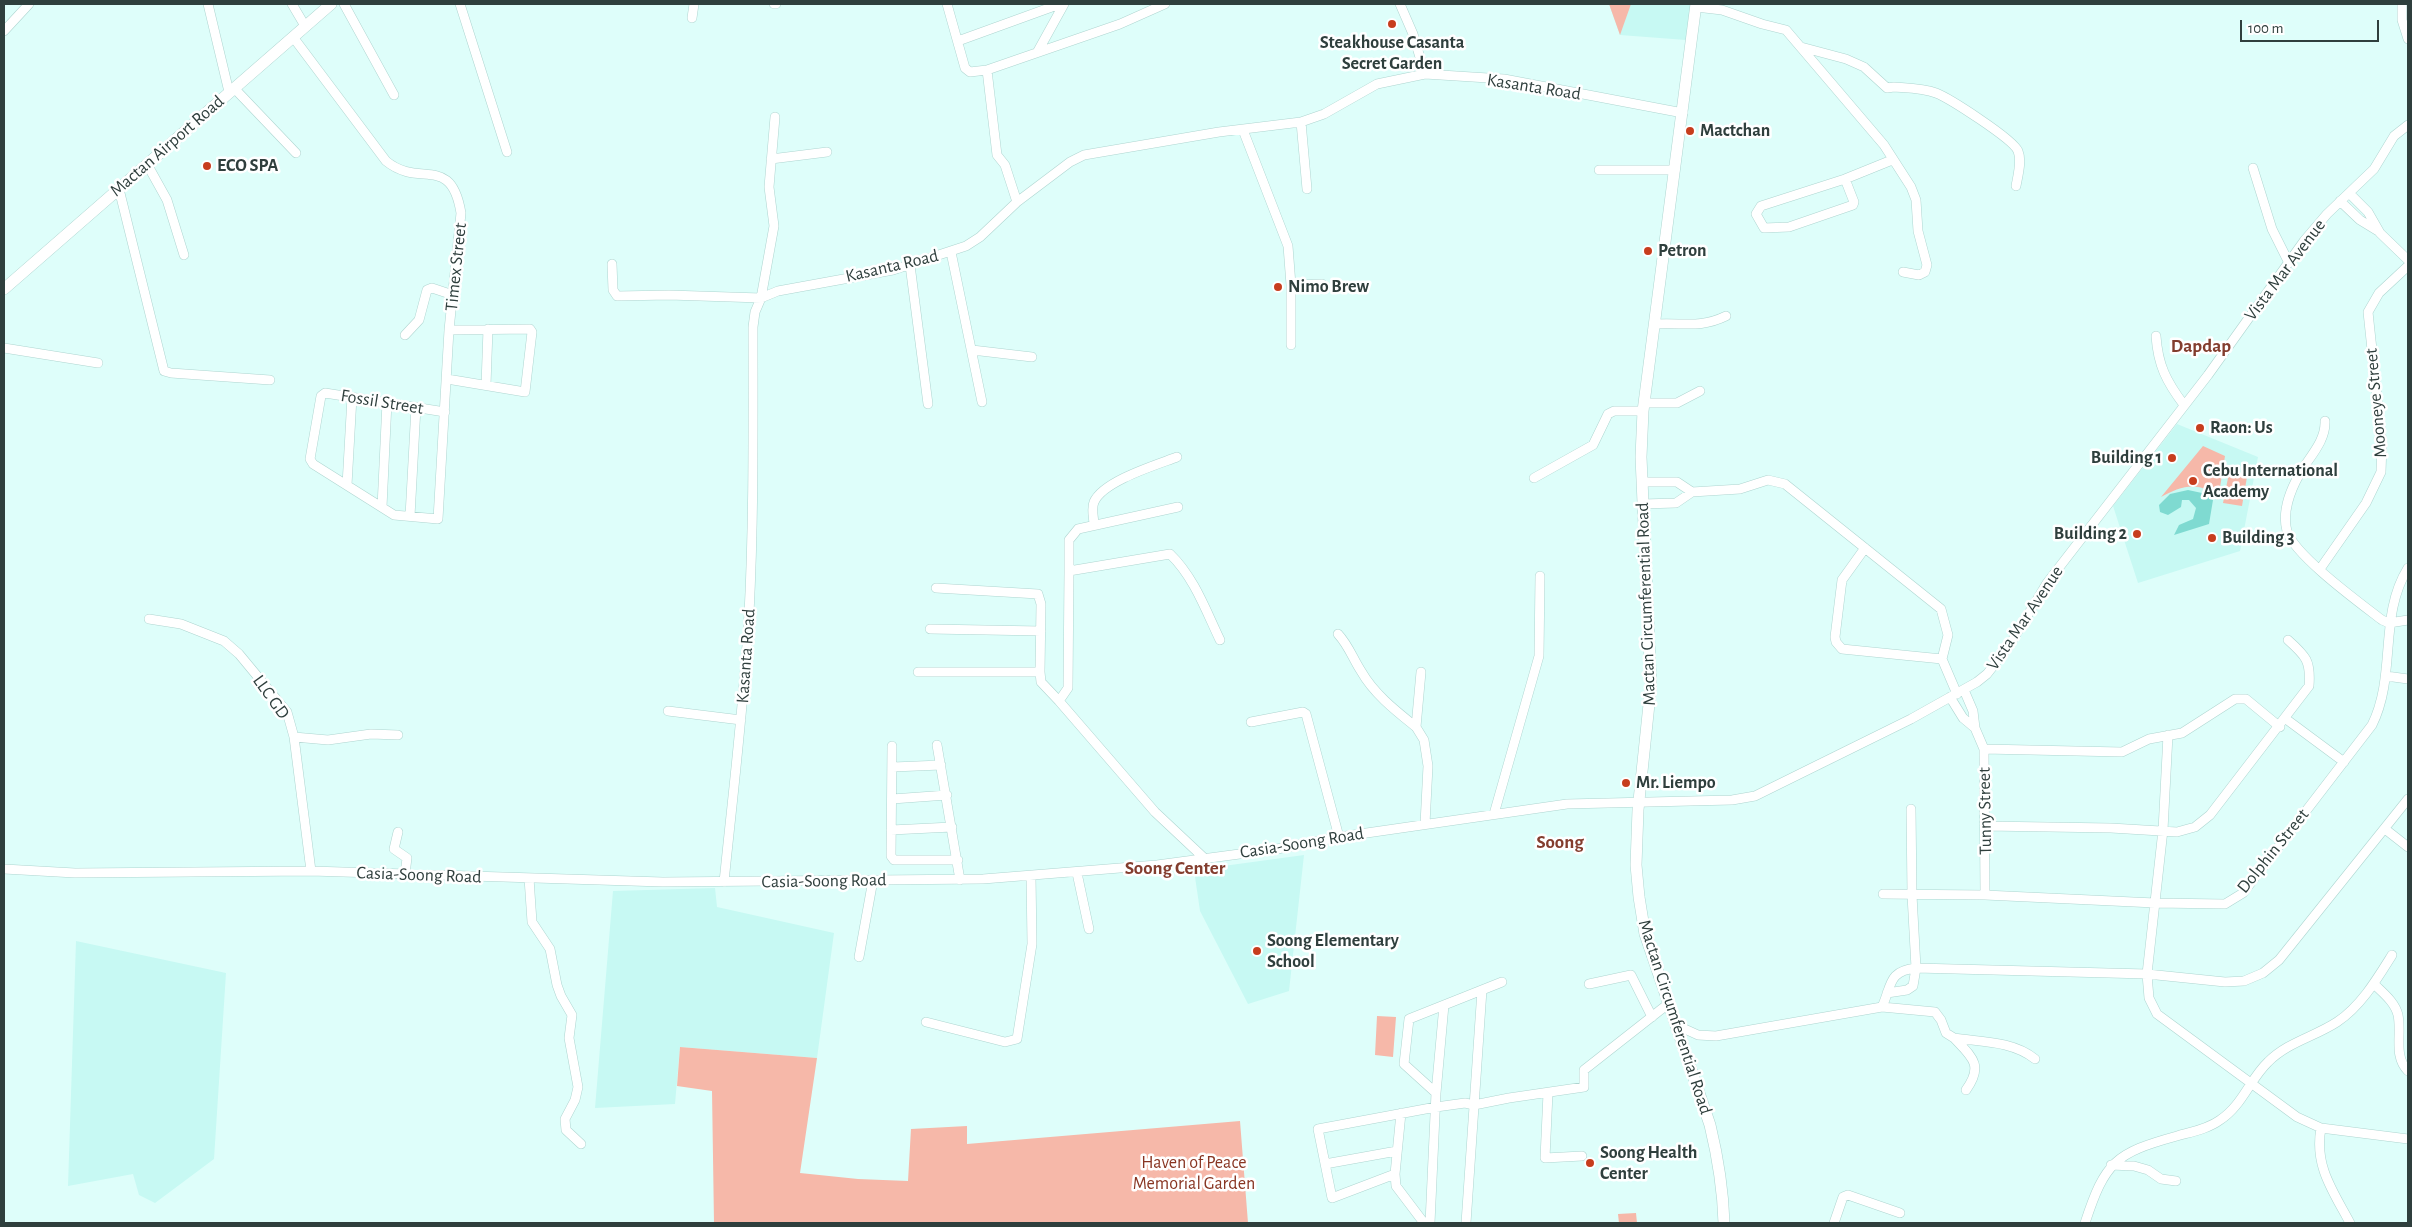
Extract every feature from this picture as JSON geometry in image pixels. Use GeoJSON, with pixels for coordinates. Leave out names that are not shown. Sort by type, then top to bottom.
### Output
{"type":"FeatureCollection","features":[{"type":"Feature","properties":{"kind":"main road","name":"Mactan Airport Road"},"geometry":{"type":"LineString","coordinates":[[4,289],[331,4]]}},
{"type":"Feature","properties":{"kind":"main road","name":"Mactan Circumferential Road"},"geometry":{"type":"LineString","coordinates":[[1696,5],[1644,407],[1642,482],[1651,685],[1639,801],[1636,865],[1644,934],[1676,1025],[1716,1152],[1723,1188],[1724,1223]]}},
{"type":"Feature","properties":{"kind":"street"},"geometry":{"type":"LineString","coordinates":[[4,31],[29,4]]}},
{"type":"Feature","properties":{"kind":"street"},"geometry":{"type":"LineString","coordinates":[[208,4],[232,90],[296,153]]}},
{"type":"Feature","properties":{"kind":"street"},"geometry":{"type":"LineString","coordinates":[[292,4],[305,26]]}},
{"type":"Feature","properties":{"kind":"street"},"geometry":{"type":"LineString","coordinates":[[344,4],[394,94]]}},
{"type":"Feature","properties":{"kind":"street"},"geometry":{"type":"LineString","coordinates":[[460,4],[507,152]]}},
{"type":"Feature","properties":{"kind":"street"},"geometry":{"type":"LineString","coordinates":[[692,18],[694,4]]}},
{"type":"Feature","properties":{"kind":"street"},"geometry":{"type":"LineString","coordinates":[[948,4],[965,68],[970,72],[986,70],[1120,24],[1165,4]]}},
{"type":"Feature","properties":{"kind":"street"},"geometry":{"type":"LineString","coordinates":[[958,41],[1060,4]]}},
{"type":"Feature","properties":{"kind":"street"},"geometry":{"type":"LineString","coordinates":[[1038,51],[1064,4]]}},
{"type":"Feature","properties":{"kind":"street"},"geometry":{"type":"LineString","coordinates":[[1400,4],[1413,34],[1424,74]]}},
{"type":"Feature","properties":{"kind":"street"},"geometry":{"type":"LineString","coordinates":[[1696,5],[1722,10],[1786,30],[1884,145],[1913,193],[1918,231],[1927,265],[1925,272],[1919,275],[1903,272]]}},
{"type":"Feature","properties":{"kind":"street"},"geometry":{"type":"LineString","coordinates":[[2402,5],[2402,20],[2408,39]]}},
{"type":"Feature","properties":{"kind":"street","name":"Timex Street"},"geometry":{"type":"LineString","coordinates":[[293,37],[386,160],[400,170],[436,176],[451,182],[458,196],[461,213],[449,330],[438,519],[410,516]]}},
{"type":"Feature","properties":{"kind":"street"},"geometry":{"type":"LineString","coordinates":[[1801,47],[1858,64],[1887,88],[1907,88],[1935,93],[1995,129],[2010,141],[2018,151],[2019,165],[2016,186]]}},
{"type":"Feature","properties":{"kind":"street"},"geometry":{"type":"LineString","coordinates":[[986,70],[997,155],[1005,165],[1017,202]]}},
{"type":"Feature","properties":{"kind":"street","name":"Kasanta Road"},"geometry":{"type":"LineString","coordinates":[[724,882],[741,720],[749,614],[754,460],[753,327],[755,312],[761,298],[778,291],[910,265],[951,252],[980,237],[1017,202],[1070,162],[1084,155],[1219,132],[1301,122],[1324,114],[1377,84],[1424,74],[1504,79],[1683,113]]}},
{"type":"Feature","properties":{"kind":"street"},"geometry":{"type":"LineString","coordinates":[[612,264],[613,290],[617,296],[669,294],[761,298],[774,226],[770,187],[775,116]]}},
{"type":"Feature","properties":{"kind":"street"},"geometry":{"type":"LineString","coordinates":[[1301,122],[1308,189]]}},
{"type":"Feature","properties":{"kind":"street","name":"Vista Mar Avenue"},"geometry":{"type":"LineString","coordinates":[[1639,801],[1732,800],[1755,796],[1880,735],[1957,694],[1982,678],[1992,668],[2012,640],[2047,583],[2184,405],[2315,227],[2378,163],[2397,133],[2408,125]]}},
{"type":"Feature","properties":{"kind":"street"},"geometry":{"type":"LineString","coordinates":[[1243,130],[1288,246],[1291,285],[1291,345]]}},
{"type":"Feature","properties":{"kind":"street"},"geometry":{"type":"LineString","coordinates":[[771,159],[827,152]]}},
{"type":"Feature","properties":{"kind":"street"},"geometry":{"type":"LineString","coordinates":[[1844,179],[1854,202],[1853,206],[1789,227],[1764,228],[1758,221],[1756,214],[1761,206],[1844,179],[1892,160]]}},
{"type":"Feature","properties":{"kind":"street"},"geometry":{"type":"LineString","coordinates":[[147,164],[167,200],[184,255]]}},
{"type":"Feature","properties":{"kind":"street"},"geometry":{"type":"LineString","coordinates":[[2253,168],[2272,229],[2288,263]]}},
{"type":"Feature","properties":{"kind":"street"},"geometry":{"type":"LineString","coordinates":[[1599,170],[1675,170]]}},
{"type":"Feature","properties":{"kind":"street"},"geometry":{"type":"LineString","coordinates":[[119,188],[164,371],[270,380]]}},
{"type":"Feature","properties":{"kind":"street"},"geometry":{"type":"LineString","coordinates":[[2349,193],[2368,212],[2380,233]]}},
{"type":"Feature","properties":{"kind":"street"},"geometry":{"type":"LineString","coordinates":[[2340,201],[2360,220],[2380,233],[2408,260]]}},
{"type":"Feature","properties":{"kind":"street"},"geometry":{"type":"LineString","coordinates":[[951,252],[982,402]]}},
{"type":"Feature","properties":{"kind":"street"},"geometry":{"type":"LineString","coordinates":[[910,265],[928,404]]}},
{"type":"Feature","properties":{"kind":"street","name":"Mooneye Street"},"geometry":{"type":"LineString","coordinates":[[2320,569],[2366,503],[2381,472],[2382,444],[2368,312],[2379,293],[2408,266]]}},
{"type":"Feature","properties":{"kind":"street"},"geometry":{"type":"LineString","coordinates":[[1291,285],[1322,284]]}},
{"type":"Feature","properties":{"kind":"street"},"geometry":{"type":"LineString","coordinates":[[405,335],[419,320],[427,290],[432,288],[453,295]]}},
{"type":"Feature","properties":{"kind":"street"},"geometry":{"type":"LineString","coordinates":[[1655,324],[1702,325],[1726,316]]}},
{"type":"Feature","properties":{"kind":"street"},"geometry":{"type":"LineString","coordinates":[[486,385],[488,329]]}},
{"type":"Feature","properties":{"kind":"street"},"geometry":{"type":"LineString","coordinates":[[446,379],[525,392],[532,332],[530,329],[449,330]]}},
{"type":"Feature","properties":{"kind":"street"},"geometry":{"type":"LineString","coordinates":[[2156,336],[2162,371],[2184,405]]}},
{"type":"Feature","properties":{"kind":"street"},"geometry":{"type":"LineString","coordinates":[[4,348],[98,362]]}},
{"type":"Feature","properties":{"kind":"street"},"geometry":{"type":"LineString","coordinates":[[972,350],[1032,357]]}},
{"type":"Feature","properties":{"kind":"street"},"geometry":{"type":"LineString","coordinates":[[1534,478],[1593,445],[1608,414],[1677,403],[1700,391]]}},
{"type":"Feature","properties":{"kind":"street","name":"Fossil Street"},"geometry":{"type":"LineString","coordinates":[[346,485],[313,464],[310,459],[321,396],[325,393],[445,412]]}},
{"type":"Feature","properties":{"kind":"street"},"geometry":{"type":"LineString","coordinates":[[352,397],[346,485],[394,515],[410,516],[416,407]]}},
{"type":"Feature","properties":{"kind":"street"},"geometry":{"type":"LineString","coordinates":[[382,507],[387,402]]}},
{"type":"Feature","properties":{"kind":"street"},"geometry":{"type":"LineString","coordinates":[[2325,421],[2325,428],[2320,442],[2293,487],[2286,517],[2287,530],[2293,544],[2372,612],[2390,623],[2408,620]]}},
{"type":"Feature","properties":{"kind":"street"},"geometry":{"type":"LineString","coordinates":[[1094,525],[1093,507],[1098,495],[1116,482],[1177,458]]}},
{"type":"Feature","properties":{"kind":"street"},"geometry":{"type":"LineString","coordinates":[[1643,504],[1676,503],[1692,492],[1740,489],[1768,480],[1785,484],[1941,610],[1948,635],[1942,659],[1957,694]]}},
{"type":"Feature","properties":{"kind":"street"},"geometry":{"type":"LineString","coordinates":[[1642,482],[1677,482],[1692,492]]}},
{"type":"Feature","properties":{"kind":"street"},"geometry":{"type":"LineString","coordinates":[[1059,701],[1068,688],[1069,540],[1078,529],[1178,507]]}},
{"type":"Feature","properties":{"kind":"street"},"geometry":{"type":"LineString","coordinates":[[1865,548],[1842,580],[1835,637],[1838,646],[1842,649],[1942,659]]}},
{"type":"Feature","properties":{"kind":"street"},"geometry":{"type":"LineString","coordinates":[[1069,571],[1170,554],[1180,564],[1197,592],[1220,640]]}},
{"type":"Feature","properties":{"kind":"street","name":"Dolphin Street"},"geometry":{"type":"LineString","coordinates":[[1883,894],[1985,895],[2155,903],[2225,904],[2243,893],[2344,762],[2376,716],[2386,676],[2390,623],[2394,603],[2408,568]]}},
{"type":"Feature","properties":{"kind":"street"},"geometry":{"type":"LineString","coordinates":[[1494,814],[1538,656],[1540,576]]}},
{"type":"Feature","properties":{"kind":"street"},"geometry":{"type":"LineString","coordinates":[[936,588],[1034,592],[1040,598],[1042,604],[1041,682],[1155,812],[1204,858]]}},
{"type":"Feature","properties":{"kind":"street","name":"LLC GD"},"geometry":{"type":"LineString","coordinates":[[149,619],[181,624],[224,641],[238,654],[287,712],[294,736],[311,871]]}},
{"type":"Feature","properties":{"kind":"street"},"geometry":{"type":"LineString","coordinates":[[930,629],[1041,631]]}},
{"type":"Feature","properties":{"kind":"street"},"geometry":{"type":"LineString","coordinates":[[1338,634],[1346,642],[1360,671],[1372,687],[1416,727],[1424,740],[1428,766],[1425,824]]}},
{"type":"Feature","properties":{"kind":"street"},"geometry":{"type":"LineString","coordinates":[[1986,826],[2163,830],[2177,832],[2195,827],[2210,816],[2283,723],[2309,686],[2310,667],[2302,653],[2288,640]]}},
{"type":"Feature","properties":{"kind":"street"},"geometry":{"type":"LineString","coordinates":[[918,672],[1040,672]]}},
{"type":"Feature","properties":{"kind":"street"},"geometry":{"type":"LineString","coordinates":[[1416,727],[1421,672]]}},
{"type":"Feature","properties":{"kind":"street"},"geometry":{"type":"LineString","coordinates":[[2386,676],[2408,679]]}},
{"type":"Feature","properties":{"kind":"street","name":"Tunny Street"},"geometry":{"type":"LineString","coordinates":[[1957,694],[1963,718],[1975,728]]}},
{"type":"Feature","properties":{"kind":"street","name":"Tunny Street"},"geometry":{"type":"LineString","coordinates":[[1957,694],[1973,711],[1975,728],[1984,749],[1985,895]]}},
{"type":"Feature","properties":{"kind":"street"},"geometry":{"type":"LineString","coordinates":[[1984,749],[2122,752],[2148,739],[2182,733],[2235,699],[2246,699],[2344,762]]}},
{"type":"Feature","properties":{"kind":"street"},"geometry":{"type":"LineString","coordinates":[[668,711],[741,720]]}},
{"type":"Feature","properties":{"kind":"street"},"geometry":{"type":"LineString","coordinates":[[1251,722],[1303,712],[1306,714],[1338,837]]}},
{"type":"Feature","properties":{"kind":"street"},"geometry":{"type":"LineString","coordinates":[[294,736],[328,740],[371,734],[398,735]]}},
{"type":"Feature","properties":{"kind":"street"},"geometry":{"type":"LineString","coordinates":[[2168,735],[2163,830],[2147,974],[2149,998],[2157,1014],[2297,1117],[2321,1128],[2408,1138]]}},
{"type":"Feature","properties":{"kind":"street"},"geometry":{"type":"LineString","coordinates":[[937,745],[960,880]]}},
{"type":"Feature","properties":{"kind":"street"},"geometry":{"type":"LineString","coordinates":[[892,746],[892,830],[890,853],[894,860],[958,860]]}},
{"type":"Feature","properties":{"kind":"street"},"geometry":{"type":"LineString","coordinates":[[893,767],[940,766]]}},
{"type":"Feature","properties":{"kind":"street"},"geometry":{"type":"LineString","coordinates":[[892,799],[947,795]]}},
{"type":"Feature","properties":{"kind":"street"},"geometry":{"type":"LineString","coordinates":[[1882,1007],[1892,978],[1898,972],[1916,968],[2147,974],[2225,982],[2244,980],[2263,973],[2279,960],[2408,799]]}},
{"type":"Feature","properties":{"kind":"street","name":"Casia-Soong Road"},"geometry":{"type":"LineString","coordinates":[[4,868],[74,873],[311,871],[662,882],[960,880],[1078,872],[1204,858],[1277,849],[1338,837],[1567,804],[1639,801]]}},
{"type":"Feature","properties":{"kind":"street"},"geometry":{"type":"LineString","coordinates":[[1887,993],[1907,990],[1913,986],[1916,968],[1912,895],[1911,809]]}},
{"type":"Feature","properties":{"kind":"street"},"geometry":{"type":"LineString","coordinates":[[892,830],[952,827]]}},
{"type":"Feature","properties":{"kind":"street"},"geometry":{"type":"LineString","coordinates":[[2385,828],[2408,847]]}},
{"type":"Feature","properties":{"kind":"street"},"geometry":{"type":"LineString","coordinates":[[398,832],[394,849],[407,858],[405,874]]}},
{"type":"Feature","properties":{"kind":"street"},"geometry":{"type":"LineString","coordinates":[[1078,872],[1089,929]]}},
{"type":"Feature","properties":{"kind":"street"},"geometry":{"type":"LineString","coordinates":[[926,1022],[1005,1042],[1017,1039],[1032,944],[1031,876]]}},
{"type":"Feature","properties":{"kind":"street"},"geometry":{"type":"LineString","coordinates":[[529,878],[532,922],[550,950],[557,985],[572,1015],[569,1038],[578,1087],[575,1100],[565,1119],[566,1130],[581,1144]]}},
{"type":"Feature","properties":{"kind":"street"},"geometry":{"type":"LineString","coordinates":[[859,957],[873,880]]}},
{"type":"Feature","properties":{"kind":"street"},"geometry":{"type":"LineString","coordinates":[[2085,1223],[2096,1189],[2111,1165],[2143,1146],[2196,1131],[2220,1120],[2236,1105],[2266,1063],[2277,1053],[2296,1041],[2338,1022],[2354,1008],[2374,984],[2392,955]]}},
{"type":"Feature","properties":{"kind":"street"},"geometry":{"type":"LineString","coordinates":[[1589,984],[1631,975],[1652,1017]]}},
{"type":"Feature","properties":{"kind":"street"},"geometry":{"type":"LineString","coordinates":[[1436,1093],[1404,1064],[1409,1019],[1502,982]]}},
{"type":"Feature","properties":{"kind":"street"},"geometry":{"type":"LineString","coordinates":[[2374,984],[2390,1000],[2398,1013],[2399,1055],[2408,1071]]}},
{"type":"Feature","properties":{"kind":"street"},"geometry":{"type":"LineString","coordinates":[[1466,1223],[1482,990]]}},
{"type":"Feature","properties":{"kind":"street"},"geometry":{"type":"LineString","coordinates":[[1395,1174],[1332,1198],[1318,1128],[1436,1107],[1465,1103],[1474,1105],[1584,1088],[1584,1070],[1668,1004]]}},
{"type":"Feature","properties":{"kind":"street"},"geometry":{"type":"LineString","coordinates":[[1430,1223],[1436,1093],[1444,1005]]}},
{"type":"Feature","properties":{"kind":"street"},"geometry":{"type":"LineString","coordinates":[[1676,1025],[1698,1035],[1716,1036],[1882,1007],[1935,1012],[1941,1020],[1946,1033],[1954,1038],[1975,1062],[1976,1070],[1966,1090]]}},
{"type":"Feature","properties":{"kind":"street"},"geometry":{"type":"LineString","coordinates":[[1954,1038],[2010,1046],[2026,1052],[2035,1060]]}},
{"type":"Feature","properties":{"kind":"street"},"geometry":{"type":"LineString","coordinates":[[1548,1093],[1544,1158],[1582,1156]]}},
{"type":"Feature","properties":{"kind":"street"},"geometry":{"type":"LineString","coordinates":[[1401,1113],[1395,1174],[1396,1186],[1424,1223]]}},
{"type":"Feature","properties":{"kind":"street"},"geometry":{"type":"LineString","coordinates":[[2321,1128],[2318,1144],[2322,1172],[2350,1223]]}},
{"type":"Feature","properties":{"kind":"street"},"geometry":{"type":"LineString","coordinates":[[1325,1164],[1397,1151]]}},
{"type":"Feature","properties":{"kind":"street"},"geometry":{"type":"LineString","coordinates":[[2111,1165],[2134,1166],[2148,1170],[2161,1179],[2176,1181]]}},
{"type":"Feature","properties":{"kind":"street"},"geometry":{"type":"LineString","coordinates":[[1834,1223],[1840,1202],[1843,1197],[1848,1195],[1900,1213]]}},
{"type":"Feature","properties":{"kind":"shaded area"},"geometry":{"type":"Polygon","coordinates":[[[1609,4],[1692,4],[1686,40],[1620,35],[1609,4]]]}},
{"type":"Feature","properties":{"kind":"shaded area","name":"Cebu International Academy"},"geometry":{"type":"Polygon","coordinates":[[[2177,424],[2258,457],[2240,551],[2138,583],[2113,506],[2177,424]]]}},
{"type":"Feature","properties":{"kind":"shaded area","name":"Soong Elementary School"},"geometry":{"type":"Polygon","coordinates":[[[1304,855],[1289,991],[1248,1004],[1200,911],[1194,870],[1304,855]]]}},
{"type":"Feature","properties":{"kind":"shaded area"},"geometry":{"type":"Polygon","coordinates":[[[715,888],[717,907],[834,933],[817,1058],[680,1047],[675,1104],[595,1108],[613,891],[715,888]]]}},
{"type":"Feature","properties":{"kind":"shaded area"},"geometry":{"type":"Polygon","coordinates":[[[76,941],[226,973],[214,1159],[155,1203],[139,1195],[133,1174],[68,1186],[76,941]]]}},
{"type":"Feature","properties":{"kind":"green space"},"geometry":{"type":"Polygon","coordinates":[[[1609,4],[1631,4],[1620,35],[1609,4]]]}},
{"type":"Feature","properties":{"kind":"green space"},"geometry":{"type":"Polygon","coordinates":[[[2203,446],[2225,456],[2218,500],[2205,489],[2191,486],[2161,497],[2203,446]]]}},
{"type":"Feature","properties":{"kind":"green space"},"geometry":{"type":"Polygon","coordinates":[[[2229,473],[2247,477],[2242,506],[2223,503],[2229,473]]]}},
{"type":"Feature","properties":{"kind":"green space"},"geometry":{"type":"Polygon","coordinates":[[[1377,1016],[1396,1017],[1393,1057],[1375,1055],[1377,1016]]]}},
{"type":"Feature","properties":{"kind":"green space","name":"Haven of Peace Memorial Garden"},"geometry":{"type":"Polygon","coordinates":[[[680,1047],[817,1058],[800,1173],[858,1179],[908,1181],[911,1129],[967,1126],[967,1144],[1240,1121],[1248,1223],[714,1223],[712,1091],[677,1086],[680,1047]]]}},
{"type":"Feature","properties":{"kind":"green space"},"geometry":{"type":"Polygon","coordinates":[[[1636,1213],[1637,1223],[1619,1223],[1618,1214],[1636,1213]]]}},
{"type":"Feature","properties":{"kind":"water"},"geometry":{"type":"Polygon","coordinates":[[[2188,490],[2202,493],[2213,500],[2209,524],[2174,535],[2179,525],[2193,519],[2196,508],[2189,500],[2182,500],[2181,507],[2168,515],[2160,512],[2159,505],[2170,494],[2188,490]]]}},
{"type":"Feature","properties":{"kind":"place","name":"Steakhouse Casanta Secret Garden"},"geometry":{"type":"Point","coordinates":[1392,24]}},
{"type":"Feature","properties":{"kind":"place","name":"Mactchan"},"geometry":{"type":"Point","coordinates":[1690,131]}},
{"type":"Feature","properties":{"kind":"place","name":"ECO SPA"},"geometry":{"type":"Point","coordinates":[207,166]}},
{"type":"Feature","properties":{"kind":"place","name":"Petron"},"geometry":{"type":"Point","coordinates":[1648,251]}},
{"type":"Feature","properties":{"kind":"place","name":"Nimo Brew"},"geometry":{"type":"Point","coordinates":[1278,287]}},
{"type":"Feature","properties":{"kind":"place","name":"Raon: Us"},"geometry":{"type":"Point","coordinates":[2200,428]}},
{"type":"Feature","properties":{"kind":"place","name":"Building 1"},"geometry":{"type":"Point","coordinates":[2172,458]}},
{"type":"Feature","properties":{"kind":"place","name":"Cebu International Academy"},"geometry":{"type":"Point","coordinates":[2193,481]}},
{"type":"Feature","properties":{"kind":"place","name":"Building 2"},"geometry":{"type":"Point","coordinates":[2137,534]}},
{"type":"Feature","properties":{"kind":"place","name":"Building 3"},"geometry":{"type":"Point","coordinates":[2212,538]}},
{"type":"Feature","properties":{"kind":"place","name":"Mr. Liempo"},"geometry":{"type":"Point","coordinates":[1626,783]}},
{"type":"Feature","properties":{"kind":"place","name":"Soong Elementary School"},"geometry":{"type":"Point","coordinates":[1257,951]}},
{"type":"Feature","properties":{"kind":"place","name":"Soong Health Center"},"geometry":{"type":"Point","coordinates":[1590,1163]}},
{"type":"Feature","properties":{"kind":"district","name":"Dapdap"},"geometry":{"type":"Point","coordinates":[2201,346]}},
{"type":"Feature","properties":{"kind":"district","name":"Soong"},"geometry":{"type":"Point","coordinates":[1560,842]}},
{"type":"Feature","properties":{"kind":"district","name":"Soong Center"},"geometry":{"type":"Point","coordinates":[1175,868]}}]}
